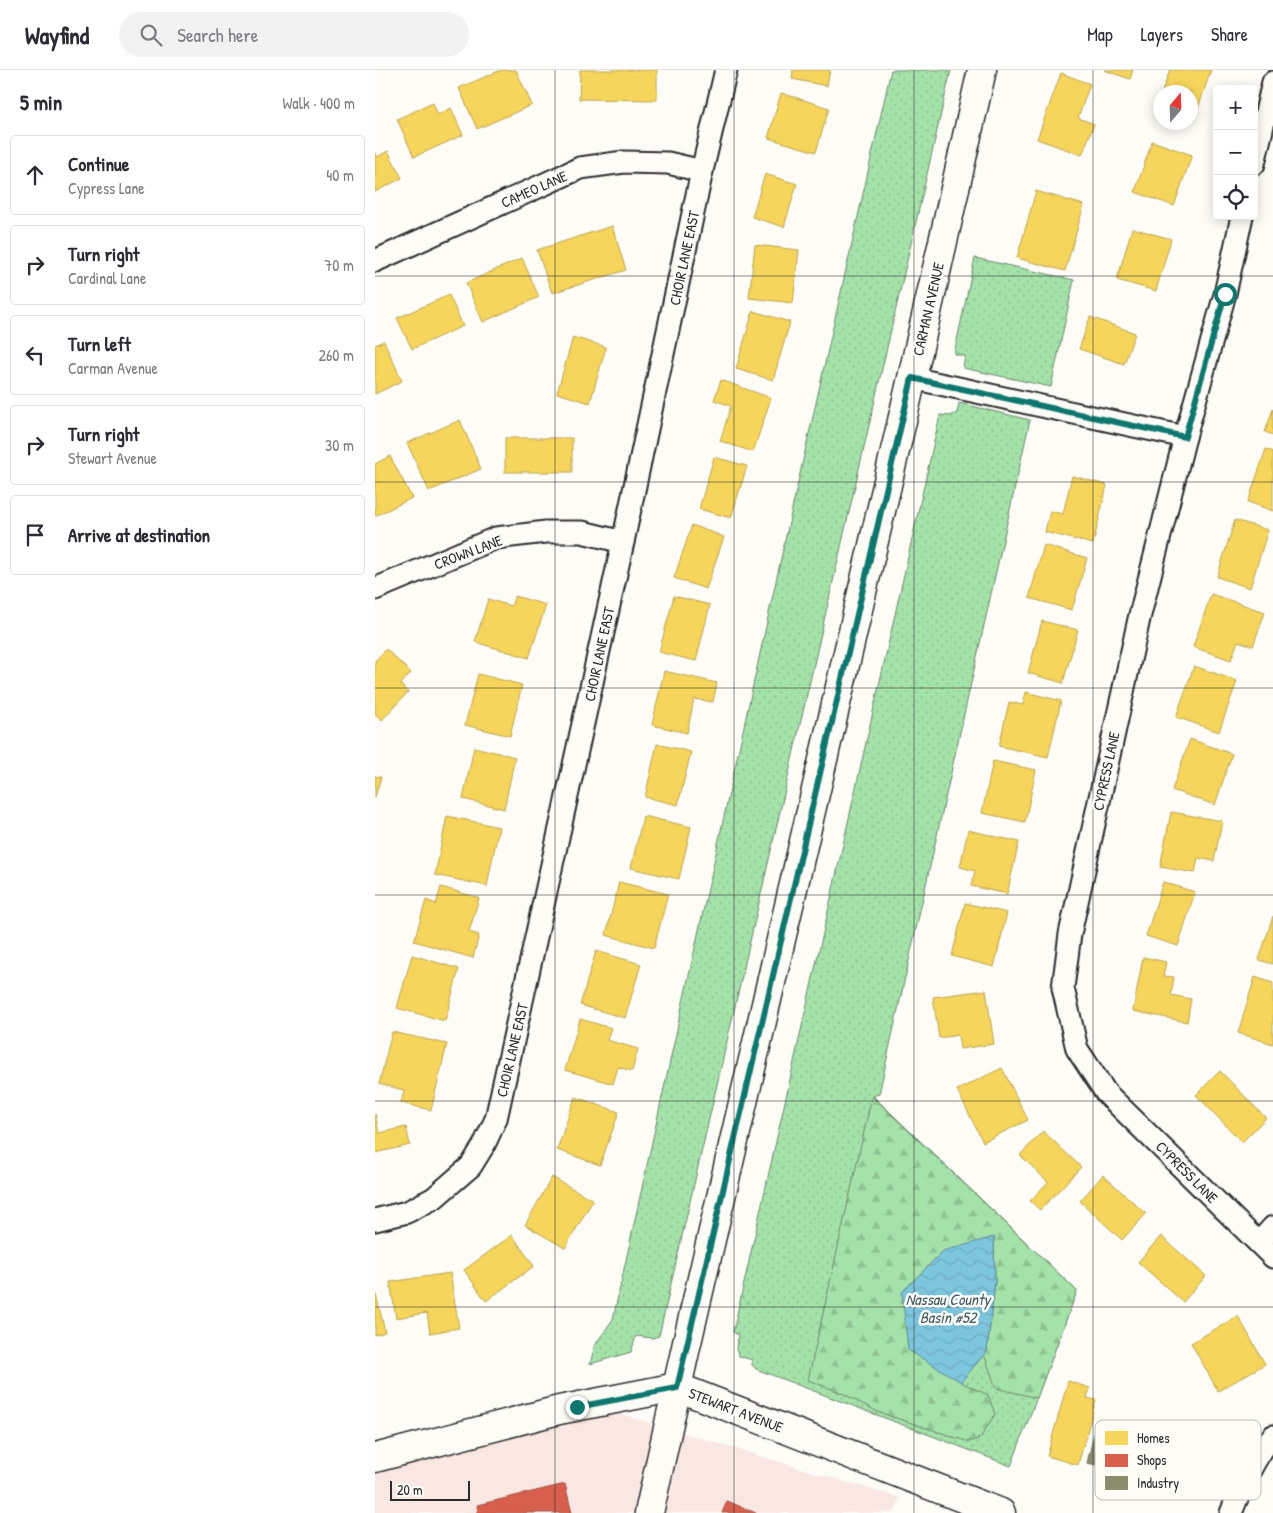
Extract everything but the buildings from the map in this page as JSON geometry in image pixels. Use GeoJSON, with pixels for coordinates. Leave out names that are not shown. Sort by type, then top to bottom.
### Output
{"type":"FeatureCollection","features":[{"type":"Feature","properties":{"kind":"main road","name":"CARMAN AVENUE"},"geometry":{"type":"LineString","coordinates":[[649,1513],[982,70]]}},
{"type":"Feature","properties":{"kind":"main road","name":"STEWART AVENUE"},"geometry":{"type":"LineString","coordinates":[[375,1458],[559,1410],[677,1388],[1001,1513]]}},
{"type":"Feature","properties":{"kind":"street","name":"CHOIR LANE EAST"},"geometry":{"type":"LineString","coordinates":[[375,1220],[407,1212],[434,1198],[471,1166],[484,1145],[496,1119],[623,542],[702,170],[726,70]]}},
{"type":"Feature","properties":{"kind":"street"},"geometry":{"type":"LineString","coordinates":[[1261,158],[1273,82]]}},
{"type":"Feature","properties":{"kind":"street","name":"CAMEO LANE"},"geometry":{"type":"LineString","coordinates":[[375,261],[580,168],[624,162],[668,163],[702,170]]}},
{"type":"Feature","properties":{"kind":"street","name":"CYPRESS LANE"},"geometry":{"type":"LineString","coordinates":[[1241,220],[1225,294],[1185,437],[1139,619],[1070,934],[1063,988],[1077,1049],[1106,1093],[1266,1250]]}},
{"type":"Feature","properties":{"kind":"street"},"geometry":{"type":"LineString","coordinates":[[912,378],[1185,437]]}},
{"type":"Feature","properties":{"kind":"street","name":"CROWN LANE"},"geometry":{"type":"LineString","coordinates":[[375,589],[496,538],[546,532],[582,532],[623,542]]}},
{"type":"Feature","properties":{"kind":"street"},"geometry":{"type":"LineString","coordinates":[[1266,1250],[1273,1227]]}},
{"type":"Feature","properties":{"kind":"street"},"geometry":{"type":"LineString","coordinates":[[1261,1452],[1265,1444],[1273,1436]]}},
{"type":"Feature","properties":{"kind":"street"},"geometry":{"type":"LineString","coordinates":[[1231,1513],[1237,1500]]}},
{"type":"Feature","properties":{"kind":"shaded area"},"geometry":{"type":"Polygon","coordinates":[[[607,1410],[900,1498],[894,1513],[375,1513],[375,1467],[607,1410]]]}},
{"type":"Feature","properties":{"kind":"green space"},"geometry":{"type":"Polygon","coordinates":[[[891,70],[951,70],[659,1336],[652,1338],[636,1336],[631,1352],[590,1364],[595,1345],[613,1319],[891,70]]]}},
{"type":"Feature","properties":{"kind":"green space"},"geometry":{"type":"Polygon","coordinates":[[[975,258],[1074,280],[1051,387],[963,368],[965,356],[954,354],[975,258]]]}},
{"type":"Feature","properties":{"kind":"green space"},"geometry":{"type":"Polygon","coordinates":[[[959,403],[1030,420],[879,1094],[873,1096],[1077,1291],[1011,1466],[756,1369],[752,1365],[752,1360],[739,1356],[736,1349],[738,1335],[733,1332],[940,415],[950,416],[957,413],[959,403]]]}},
{"type":"Feature","properties":{"kind":"green space"},"geometry":{"type":"Polygon","coordinates":[[[872,1096],[1077,1291],[1037,1398],[996,1388],[984,1354],[987,1351],[995,1282],[994,1237],[961,1382],[988,1395],[995,1414],[980,1438],[969,1442],[878,1412],[842,1393],[808,1380],[872,1096]]]}},
{"type":"Feature","properties":{"kind":"water","name":"Nassau County Basin #52"},"geometry":{"type":"Polygon","coordinates":[[[994,1237],[995,1282],[987,1351],[961,1382],[908,1350],[902,1292],[943,1251],[994,1237]]]}},
{"type":"Feature","properties":{"kind":"route"},"geometry":{"type":"LineString","coordinates":[[577,1407],[677,1388],[912,378],[1185,437],[1225,294]]}}]}
